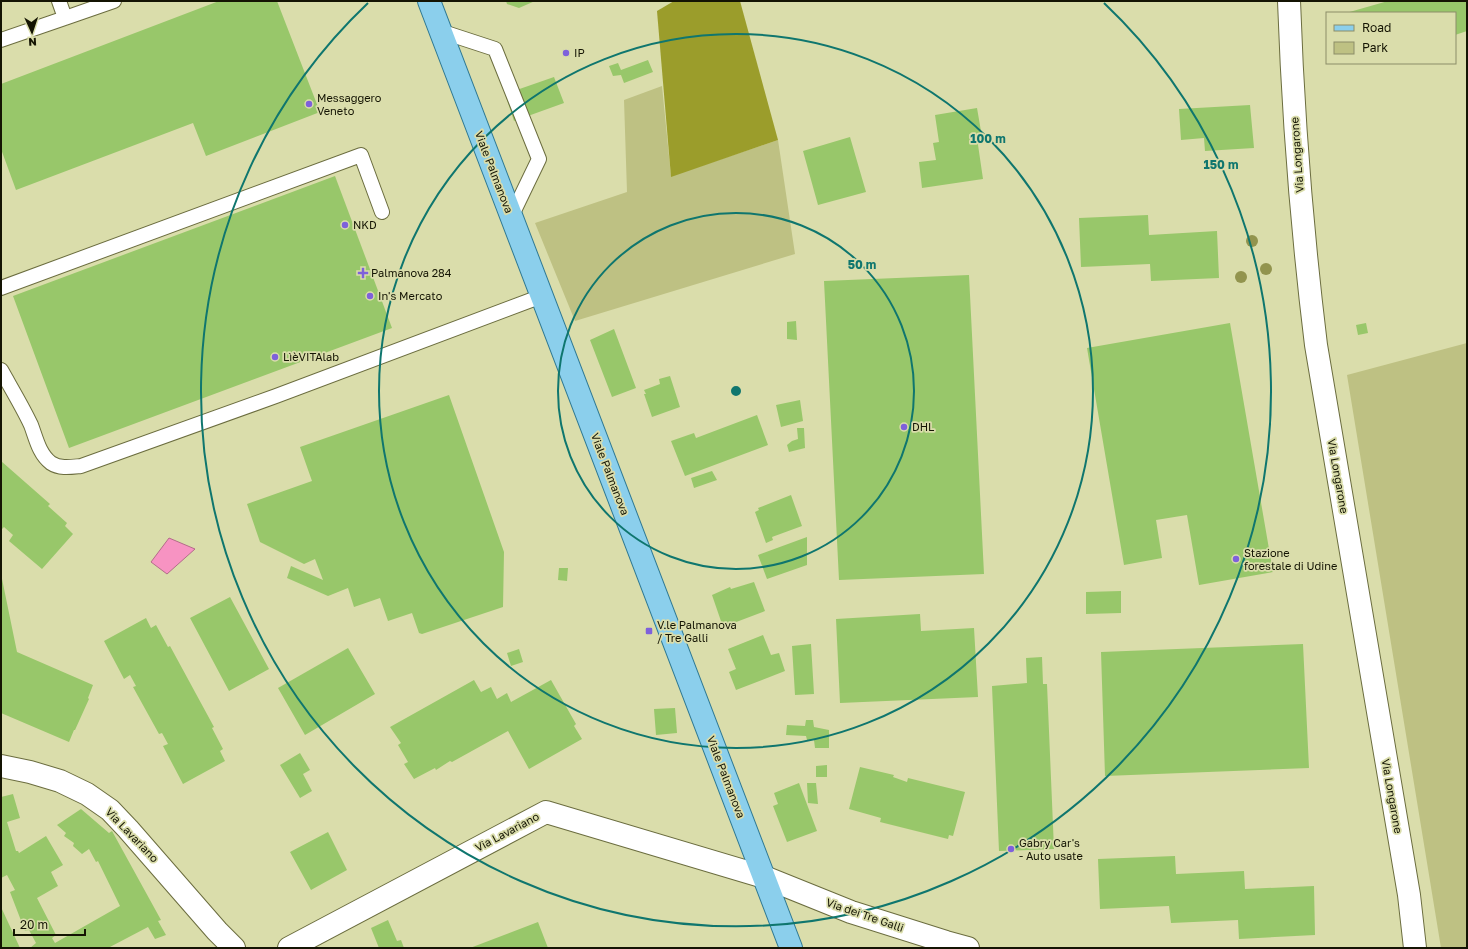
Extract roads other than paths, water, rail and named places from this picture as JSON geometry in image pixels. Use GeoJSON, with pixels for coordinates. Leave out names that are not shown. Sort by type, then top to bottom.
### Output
{"type":"FeatureCollection","features":[{"type":"Feature","properties":{"kind":"main road","name":"Viale Palmanova"},"geometry":{"type":"LineString","coordinates":[[429,1],[791,948]]}},
{"type":"Feature","properties":{"kind":"street","name":"Via Longarone"},"geometry":{"type":"LineString","coordinates":[[1289,1],[1299,180],[1306,263],[1316,345],[1409,895],[1415,948]]}},
{"type":"Feature","properties":{"kind":"street","name":"Via Lavariano"},"geometry":{"type":"LineString","coordinates":[[1,766],[30,772],[60,781],[87,794],[110,810],[217,931],[234,948]]}},
{"type":"Feature","properties":{"kind":"street","name":"Via Lavariano"},"geometry":{"type":"LineString","coordinates":[[289,948],[546,812],[764,877]]}},
{"type":"Feature","properties":{"kind":"street","name":"Via dei Tre Galli"},"geometry":{"type":"LineString","coordinates":[[764,877],[852,912],[968,948]]}},
{"type":"Feature","properties":{"kind":"lane"},"geometry":{"type":"LineString","coordinates":[[59,1],[66,18]]}},
{"type":"Feature","properties":{"kind":"lane"},"geometry":{"type":"LineString","coordinates":[[1,40],[114,1]]}},
{"type":"Feature","properties":{"kind":"lane"},"geometry":{"type":"LineString","coordinates":[[440,32],[495,49],[538,159],[511,217]]}},
{"type":"Feature","properties":{"kind":"lane"},"geometry":{"type":"LineString","coordinates":[[1,288],[360,155],[382,212]]}},
{"type":"Feature","properties":{"kind":"lane"},"geometry":{"type":"LineString","coordinates":[[1,370],[31,425],[40,449],[46,458],[52,463],[61,467],[82,466],[276,396],[542,296]]}},
{"type":"Feature","properties":{"kind":"place","name":"IP"},"geometry":{"type":"Point","coordinates":[566,53]}},
{"type":"Feature","properties":{"kind":"place","name":"Messaggero Veneto"},"geometry":{"type":"Point","coordinates":[309,104]}},
{"type":"Feature","properties":{"kind":"place","name":"NKD"},"geometry":{"type":"Point","coordinates":[345,225]}},
{"type":"Feature","properties":{"kind":"place","name":"Palmanova 284"},"geometry":{"type":"Point","coordinates":[363,273]}},
{"type":"Feature","properties":{"kind":"place","name":"In's Mercato"},"geometry":{"type":"Point","coordinates":[370,296]}},
{"type":"Feature","properties":{"kind":"place","name":"LìèVITAlab"},"geometry":{"type":"Point","coordinates":[275,357]}},
{"type":"Feature","properties":{"kind":"place","name":"DHL"},"geometry":{"type":"Point","coordinates":[904,427]}},
{"type":"Feature","properties":{"kind":"place","name":"Stazione forestale di Udine"},"geometry":{"type":"Point","coordinates":[1236,559]}},
{"type":"Feature","properties":{"kind":"place","name":"V.le Palmanova / Tre Galli"},"geometry":{"type":"Point","coordinates":[649,631]}},
{"type":"Feature","properties":{"kind":"place","name":"Gabry Car's - Auto usate"},"geometry":{"type":"Point","coordinates":[1011,849]}}]}
